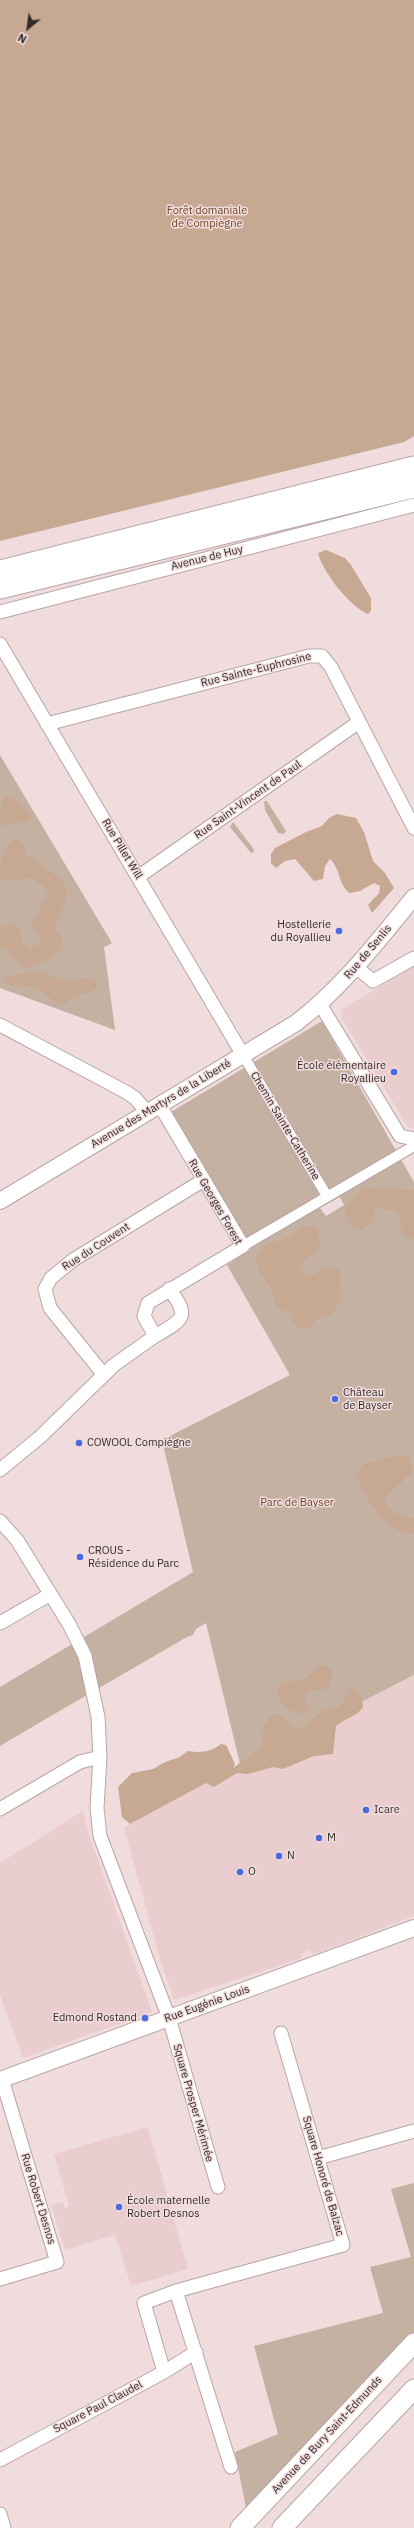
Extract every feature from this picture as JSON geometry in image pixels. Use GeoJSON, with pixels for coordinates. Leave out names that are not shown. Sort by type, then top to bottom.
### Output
{"type":"FeatureCollection","features":[{"type":"Feature","properties":{"kind":"main road"},"geometry":{"type":"LineString","coordinates":[[0,571],[414,467]]}},
{"type":"Feature","properties":{"kind":"main road"},"geometry":{"type":"LineString","coordinates":[[0,588],[414,487]]}},
{"type":"Feature","properties":{"kind":"main road","name":"Avenue de Bury Saint-Edmunds"},"geometry":{"type":"LineString","coordinates":[[240,2528],[414,2343]]}},
{"type":"Feature","properties":{"kind":"main road"},"geometry":{"type":"LineString","coordinates":[[282,2528],[414,2389]]}},
{"type":"Feature","properties":{"kind":"street","name":"Avenue de Huy"},"geometry":{"type":"LineString","coordinates":[[0,612],[414,505]]}},
{"type":"Feature","properties":{"kind":"street","name":"Rue Pillet Will"},"geometry":{"type":"LineString","coordinates":[[0,644],[243,1055]]}},
{"type":"Feature","properties":{"kind":"street","name":"Rue Sainte-Euphrosine"},"geometry":{"type":"LineString","coordinates":[[48,724],[316,655],[322,656],[328,664],[414,828]]}},
{"type":"Feature","properties":{"kind":"street","name":"Rue Saint-Vincent de Paul"},"geometry":{"type":"LineString","coordinates":[[138,877],[359,722]]}},
{"type":"Feature","properties":{"kind":"street","name":"Rue de Senlis"},"geometry":{"type":"LineString","coordinates":[[320,1004],[356,967],[414,897]]}},
{"type":"Feature","properties":{"kind":"street"},"geometry":{"type":"LineString","coordinates":[[356,967],[373,982],[414,958]]}},
{"type":"Feature","properties":{"kind":"street","name":"Avenue des Martyrs de la Liberté"},"geometry":{"type":"LineString","coordinates":[[0,1201],[296,1023],[320,1004]]}},
{"type":"Feature","properties":{"kind":"street"},"geometry":{"type":"LineString","coordinates":[[320,1004],[400,1136],[414,1138]]}},
{"type":"Feature","properties":{"kind":"street","name":"Rue Georges Forest"},"geometry":{"type":"LineString","coordinates":[[0,1025],[153,1108],[202,1180],[243,1246],[169,1289],[148,1303],[144,1310],[144,1316],[155,1336]]}},
{"type":"Feature","properties":{"kind":"street","name":"Chemin Sainte-Catherine"},"geometry":{"type":"LineString","coordinates":[[243,1055],[327,1196]]}},
{"type":"Feature","properties":{"kind":"street"},"geometry":{"type":"LineString","coordinates":[[243,1246],[414,1146]]}},
{"type":"Feature","properties":{"kind":"street","name":"Rue du Couvent"},"geometry":{"type":"LineString","coordinates":[[104,1375],[50,1308],[45,1290],[51,1278],[72,1260],[202,1180]]}},
{"type":"Feature","properties":{"kind":"street"},"geometry":{"type":"LineString","coordinates":[[0,1470],[40,1437],[114,1365],[155,1336],[178,1322],[183,1313],[182,1306],[169,1289]]}},
{"type":"Feature","properties":{"kind":"street","name":"Square Prosper Mérimée"},"geometry":{"type":"LineString","coordinates":[[0,1521],[17,1540],[49,1595],[69,1624],[84,1656],[98,1717],[100,1757],[97,1808],[100,1836],[168,2018],[218,2187]]}},
{"type":"Feature","properties":{"kind":"street"},"geometry":{"type":"LineString","coordinates":[[0,1623],[49,1595]]}},
{"type":"Feature","properties":{"kind":"street"},"geometry":{"type":"LineString","coordinates":[[0,1809],[80,1762],[100,1757]]}},
{"type":"Feature","properties":{"kind":"street","name":"Rue Eugénie Louis"},"geometry":{"type":"LineString","coordinates":[[1,2079],[414,1928]]}},
{"type":"Feature","properties":{"kind":"street","name":"Square Honoré de Balzac"},"geometry":{"type":"LineString","coordinates":[[176,2292],[343,2245],[281,2033]]}},
{"type":"Feature","properties":{"kind":"street","name":"Rue Robert Desnos"},"geometry":{"type":"LineString","coordinates":[[0,2279],[57,2262],[1,2079]]}},
{"type":"Feature","properties":{"kind":"street"},"geometry":{"type":"LineString","coordinates":[[318,2158],[414,2131]]}},
{"type":"Feature","properties":{"kind":"street"},"geometry":{"type":"LineString","coordinates":[[164,2372],[144,2302],[176,2292],[231,2467]]}},
{"type":"Feature","properties":{"kind":"street","name":"Square Paul Claudel"},"geometry":{"type":"LineString","coordinates":[[0,2460],[164,2372],[196,2352]]}},
{"type":"Feature","properties":{"kind":"street"},"geometry":{"type":"LineString","coordinates":[[0,2514],[4,2528]]}},
{"type":"Feature","properties":{"kind":"shaded area","name":"École élémentaire Royallieu"},"geometry":{"type":"Polygon","coordinates":[[[414,966],[414,1128],[408,1127],[341,1017],[342,1009],[414,966]]]}},
{"type":"Feature","properties":{"kind":"shaded area"},"geometry":{"type":"Polygon","coordinates":[[[414,1675],[414,1916],[312,1955],[310,1950],[301,1954],[302,1958],[174,2000],[159,1956],[124,1827],[240,1764],[414,1675]]]}},
{"type":"Feature","properties":{"kind":"shaded area"},"geometry":{"type":"Polygon","coordinates":[[[83,1811],[88,1832],[152,2012],[23,2058],[0,1995],[0,1863],[83,1811]]]}},
{"type":"Feature","properties":{"kind":"shaded area","name":"École maternelle Robert Desnos"},"geometry":{"type":"Polygon","coordinates":[[[148,2127],[188,2269],[131,2286],[115,2235],[65,2250],[51,2205],[63,2202],[65,2208],[69,2206],[54,2154],[148,2127]]]}},
{"type":"Feature","properties":{"kind":"green space","name":"Forêt domaniale de Compiègne"},"geometry":{"type":"Polygon","coordinates":[[[0,0],[414,0],[414,436],[404,442],[0,541],[0,0]]]}},
{"type":"Feature","properties":{"kind":"green space"},"geometry":{"type":"Polygon","coordinates":[[[326,550],[345,558],[351,565],[371,598],[371,611],[368,614],[353,604],[345,596],[325,569],[318,553],[326,550]]]}},
{"type":"Feature","properties":{"kind":"green space"},"geometry":{"type":"Polygon","coordinates":[[[0,755],[112,943],[104,947],[115,1030],[0,988],[0,755]]]}},
{"type":"Feature","properties":{"kind":"green space"},"geometry":{"type":"Polygon","coordinates":[[[5,796],[17,801],[23,806],[31,816],[31,821],[0,826],[0,810],[5,796]]]}},
{"type":"Feature","properties":{"kind":"green space"},"geometry":{"type":"Polygon","coordinates":[[[264,801],[267,801],[286,831],[284,834],[278,833],[265,810],[264,801]]]}},
{"type":"Feature","properties":{"kind":"green space"},"geometry":{"type":"Polygon","coordinates":[[[337,814],[356,818],[364,832],[373,861],[385,873],[394,888],[372,913],[368,905],[379,893],[380,886],[374,883],[360,891],[350,893],[343,886],[336,867],[330,859],[325,866],[323,879],[314,881],[295,859],[285,861],[276,868],[271,863],[271,854],[275,848],[306,832],[322,826],[329,818],[337,814]]]}},
{"type":"Feature","properties":{"kind":"green space"},"geometry":{"type":"Polygon","coordinates":[[[233,822],[253,848],[254,852],[251,853],[230,827],[233,822]]]}},
{"type":"Feature","properties":{"kind":"green space"},"geometry":{"type":"Polygon","coordinates":[[[15,839],[22,842],[28,856],[63,880],[67,891],[65,903],[55,927],[62,942],[59,952],[50,959],[28,968],[20,965],[6,948],[0,948],[0,926],[13,925],[20,929],[21,941],[29,948],[39,944],[41,937],[31,924],[48,893],[39,883],[26,877],[18,881],[0,880],[2,856],[6,848],[15,839]]]}},
{"type":"Feature","properties":{"kind":"green space"},"geometry":{"type":"Polygon","coordinates":[[[37,971],[68,982],[88,978],[97,982],[97,988],[64,1004],[55,1001],[37,989],[11,985],[3,981],[4,977],[37,971]]]}},
{"type":"Feature","properties":{"kind":"green space","name":"Parc de Bayser"},"geometry":{"type":"Polygon","coordinates":[[[322,1021],[414,1182],[414,1675],[240,1764],[206,1623],[196,1629],[193,1635],[187,1637],[0,1746],[0,1687],[193,1572],[162,1440],[290,1375],[227,1265],[251,1249],[171,1112],[322,1021]],[[340,1197],[320,1208],[326,1216],[344,1205],[340,1197]]]}},
{"type":"Feature","properties":{"kind":"green space"},"geometry":{"type":"Polygon","coordinates":[[[365,1188],[414,1190],[414,1237],[409,1240],[402,1231],[396,1211],[375,1208],[372,1222],[363,1230],[352,1227],[345,1210],[352,1198],[365,1188]]]}},
{"type":"Feature","properties":{"kind":"green space"},"geometry":{"type":"Polygon","coordinates":[[[315,1225],[319,1236],[319,1248],[304,1261],[300,1267],[308,1277],[329,1267],[339,1269],[341,1297],[333,1314],[317,1319],[308,1329],[304,1329],[294,1324],[291,1314],[278,1308],[259,1269],[257,1258],[258,1253],[270,1243],[281,1241],[305,1227],[315,1225]]]}},
{"type":"Feature","properties":{"kind":"green space"},"geometry":{"type":"Polygon","coordinates":[[[399,1455],[408,1456],[413,1471],[386,1497],[385,1503],[395,1514],[414,1519],[414,1534],[405,1533],[386,1521],[370,1502],[359,1482],[356,1473],[364,1464],[399,1455]]]}},
{"type":"Feature","properties":{"kind":"green space"},"geometry":{"type":"Polygon","coordinates":[[[321,1665],[330,1668],[332,1675],[329,1689],[312,1691],[305,1695],[308,1711],[301,1714],[284,1705],[277,1693],[277,1687],[284,1683],[303,1680],[321,1665]]]}},
{"type":"Feature","properties":{"kind":"green space"},"geometry":{"type":"Polygon","coordinates":[[[349,1688],[356,1691],[360,1695],[363,1707],[358,1713],[336,1726],[333,1754],[314,1756],[283,1769],[273,1767],[248,1774],[237,1773],[214,1787],[206,1783],[130,1824],[122,1817],[118,1787],[132,1773],[153,1769],[165,1762],[180,1757],[188,1751],[205,1751],[213,1749],[221,1744],[226,1745],[235,1764],[233,1768],[261,1748],[264,1726],[271,1715],[281,1715],[291,1726],[300,1729],[323,1711],[336,1708],[345,1700],[349,1688]]]}},
{"type":"Feature","properties":{"kind":"green space"},"geometry":{"type":"Polygon","coordinates":[[[414,2183],[414,2332],[259,2498],[246,2508],[235,2452],[278,2434],[254,2346],[383,2313],[370,2267],[411,2257],[391,2189],[414,2183]]]}},
{"type":"Feature","properties":{"kind":"place","name":"Hostellerie du Royallieu"},"geometry":{"type":"Point","coordinates":[339,931]}},
{"type":"Feature","properties":{"kind":"place","name":"École élémentaire Royallieu"},"geometry":{"type":"Point","coordinates":[394,1072]}},
{"type":"Feature","properties":{"kind":"place","name":"Château de Bayser"},"geometry":{"type":"Point","coordinates":[335,1399]}},
{"type":"Feature","properties":{"kind":"place","name":"COWOOL Compiègne"},"geometry":{"type":"Point","coordinates":[79,1443]}},
{"type":"Feature","properties":{"kind":"place","name":"CROUS - Résidence du Parc"},"geometry":{"type":"Point","coordinates":[80,1557]}},
{"type":"Feature","properties":{"kind":"place","name":"Icare"},"geometry":{"type":"Point","coordinates":[366,1810]}},
{"type":"Feature","properties":{"kind":"place","name":"M"},"geometry":{"type":"Point","coordinates":[319,1838]}},
{"type":"Feature","properties":{"kind":"place","name":"N"},"geometry":{"type":"Point","coordinates":[279,1856]}},
{"type":"Feature","properties":{"kind":"place","name":"O"},"geometry":{"type":"Point","coordinates":[240,1872]}},
{"type":"Feature","properties":{"kind":"place","name":"Edmond Rostand"},"geometry":{"type":"Point","coordinates":[145,2018]}},
{"type":"Feature","properties":{"kind":"place","name":"École maternelle Robert Desnos"},"geometry":{"type":"Point","coordinates":[119,2207]}}]}
